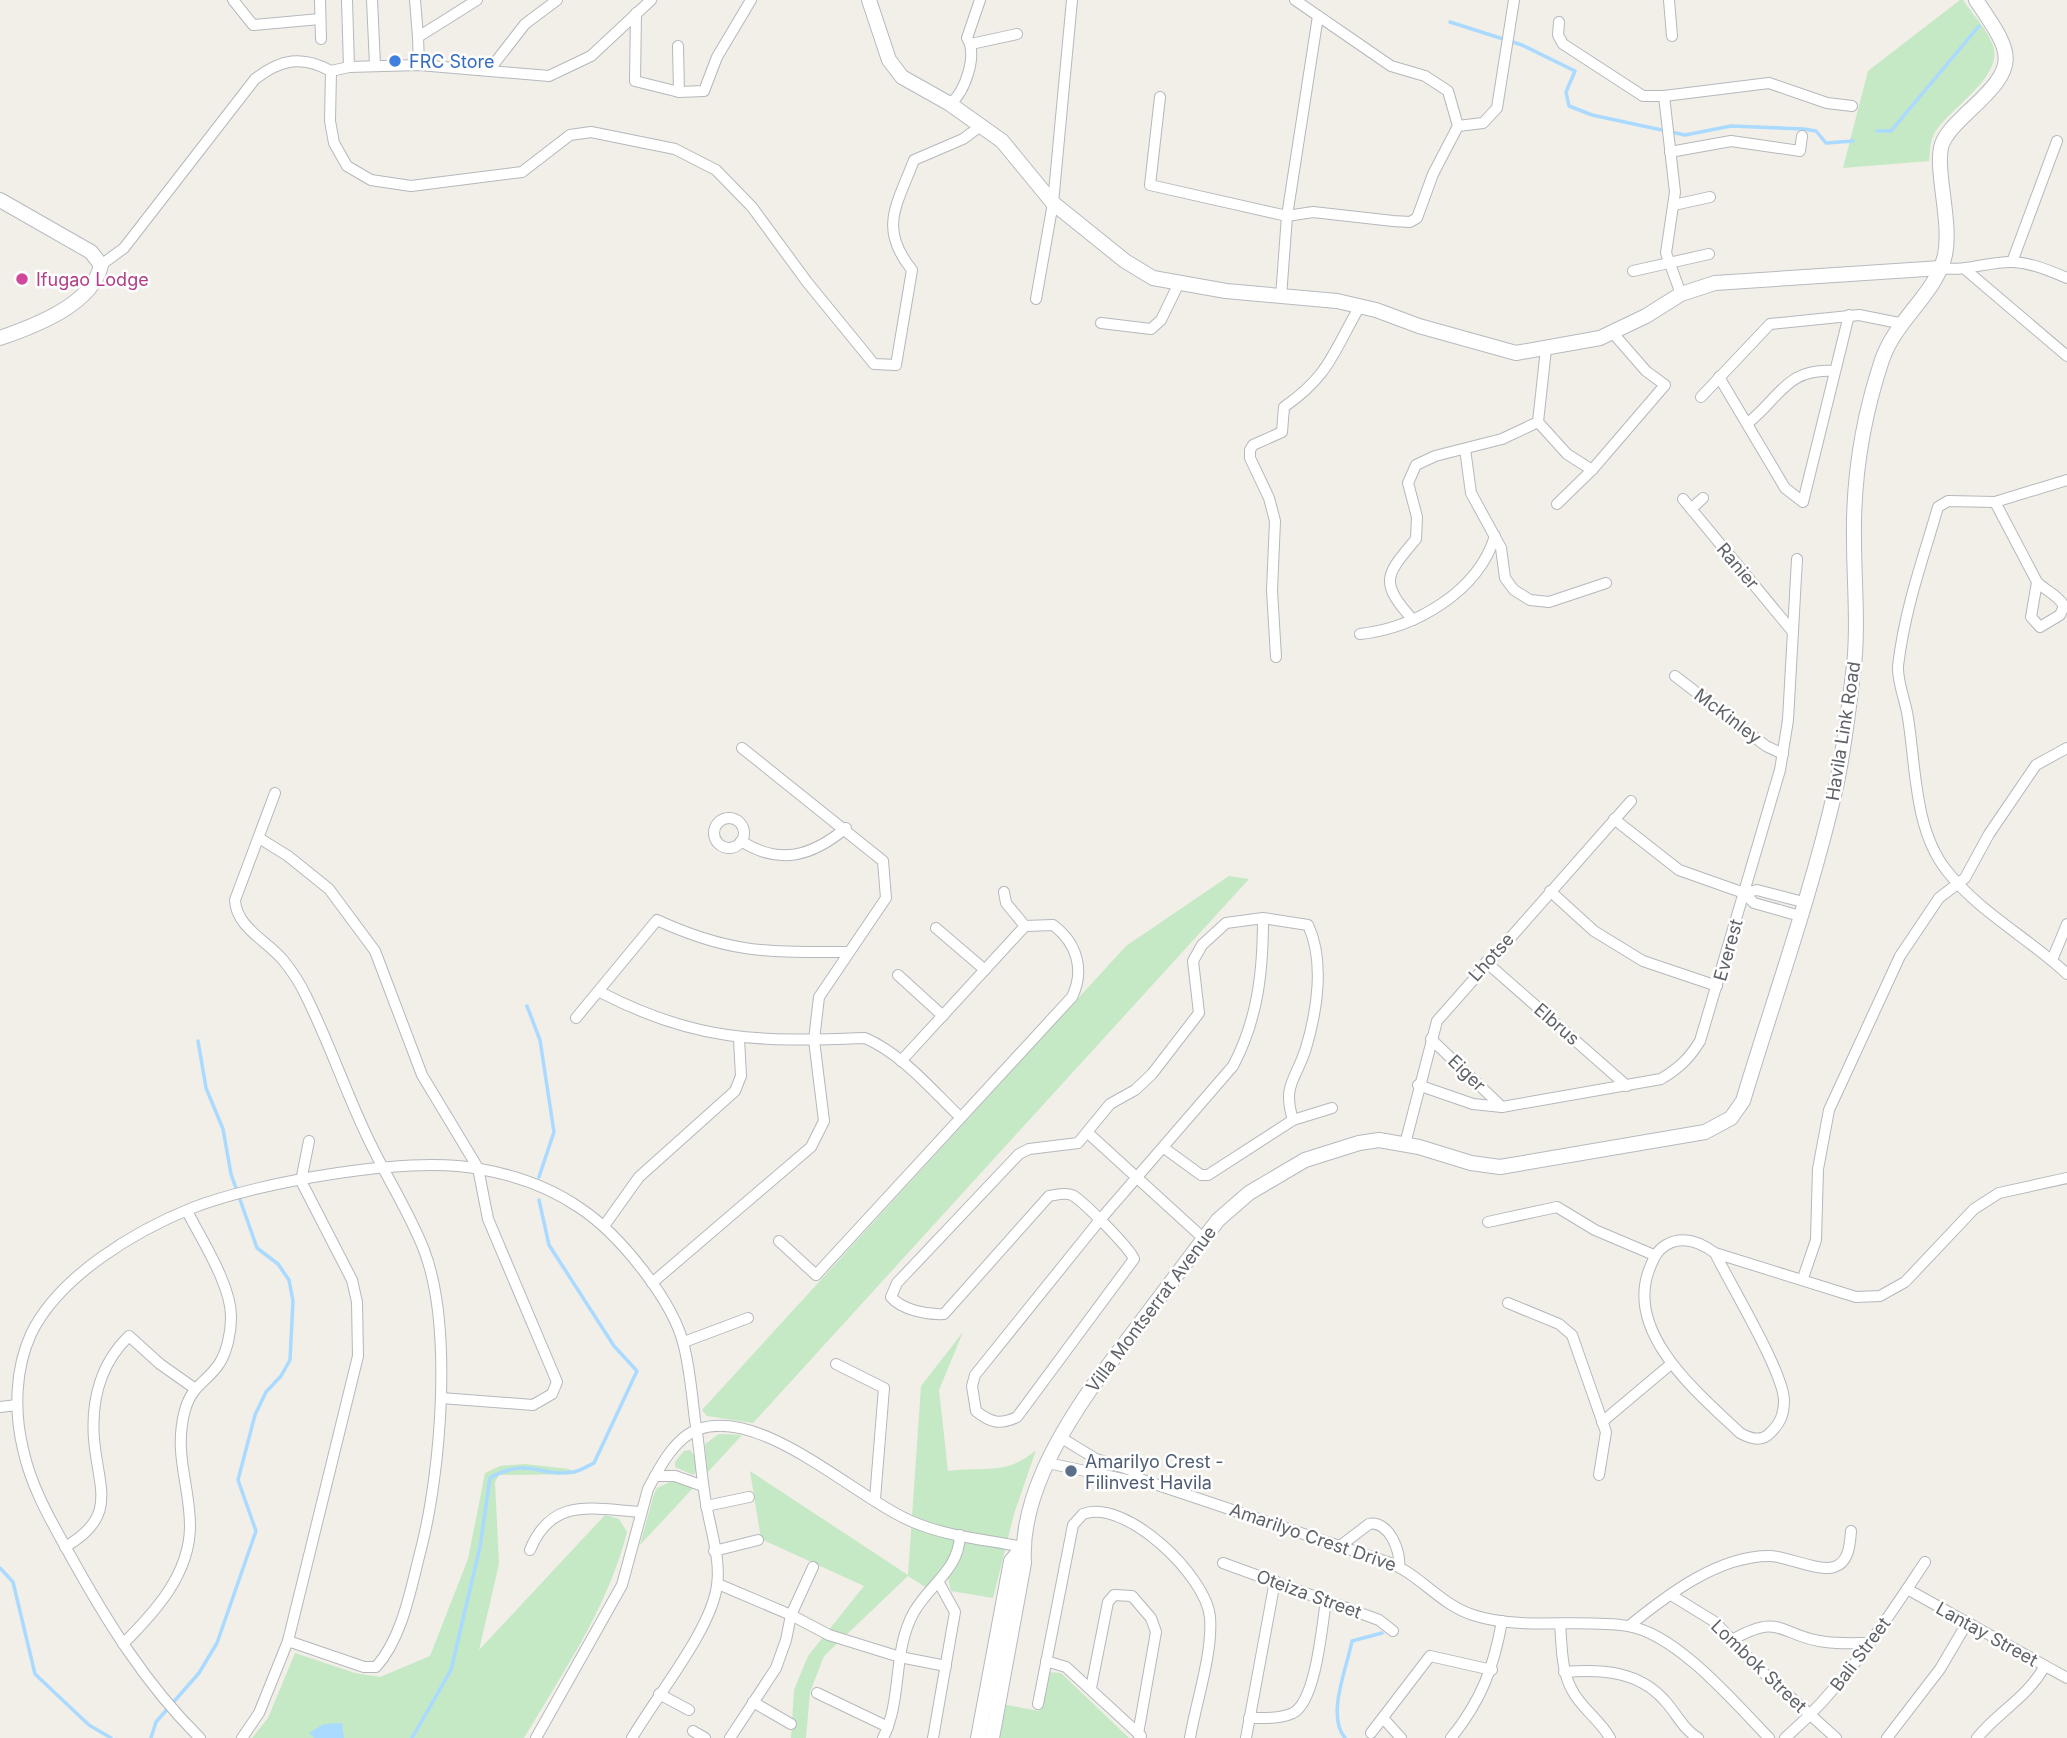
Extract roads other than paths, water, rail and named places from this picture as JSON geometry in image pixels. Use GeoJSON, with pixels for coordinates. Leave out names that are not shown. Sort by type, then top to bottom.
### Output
{"type":"FeatureCollection","features":[{"type":"Feature","properties":{"kind":"street"},"geometry":{"type":"LineString","coordinates":[[233,0],[253,24],[320,19]]}},
{"type":"Feature","properties":{"kind":"street"},"geometry":{"type":"LineString","coordinates":[[320,0],[321,39]]}},
{"type":"Feature","properties":{"kind":"street"},"geometry":{"type":"LineString","coordinates":[[347,0],[349,66]]}},
{"type":"Feature","properties":{"kind":"street"},"geometry":{"type":"LineString","coordinates":[[372,0],[375,65]]}},
{"type":"Feature","properties":{"kind":"street"},"geometry":{"type":"LineString","coordinates":[[415,0],[419,65]]}},
{"type":"Feature","properties":{"kind":"street"},"geometry":{"type":"LineString","coordinates":[[418,37],[477,0]]}},
{"type":"Feature","properties":{"kind":"street"},"geometry":{"type":"LineString","coordinates":[[491,69],[525,24],[557,0]]}},
{"type":"Feature","properties":{"kind":"street"},"geometry":{"type":"LineString","coordinates":[[0,338],[53,315],[83,294],[98,279],[101,265],[124,248],[255,79],[285,61],[300,59],[331,71],[349,66],[419,65],[549,76],[591,56],[650,0]]}},
{"type":"Feature","properties":{"kind":"street"},"geometry":{"type":"LineString","coordinates":[[636,13],[635,81],[679,92],[704,91],[717,57],[751,0]]}},
{"type":"Feature","properties":{"kind":"street"},"geometry":{"type":"LineString","coordinates":[[869,0],[888,60],[902,77],[950,104],[1002,141],[1053,203],[1125,261],[1153,278],[1360,306],[1516,353],[1576,344],[1612,332],[1646,316],[1681,293],[1731,281],[1941,268],[1966,270],[2012,262],[2042,268],[2067,278]]}},
{"type":"Feature","properties":{"kind":"street"},"geometry":{"type":"LineString","coordinates":[[950,104],[959,97],[966,78],[971,44],[967,38],[980,0]]}},
{"type":"Feature","properties":{"kind":"street"},"geometry":{"type":"LineString","coordinates":[[1036,299],[1053,203],[1072,0]]}},
{"type":"Feature","properties":{"kind":"street"},"geometry":{"type":"LineString","coordinates":[[1160,97],[1150,185],[1287,216],[1313,212],[1410,222],[1422,211],[1433,174],[1458,126],[1448,91],[1425,76],[1391,66],[1295,0]]}},
{"type":"Feature","properties":{"kind":"street"},"geometry":{"type":"LineString","coordinates":[[1458,126],[1483,123],[1497,108],[1514,0]]}},
{"type":"Feature","properties":{"kind":"street"},"geometry":{"type":"LineString","coordinates":[[1669,0],[1672,36]]}},
{"type":"Feature","properties":{"kind":"street","name":"Havila Link Road"},"geometry":{"type":"LineString","coordinates":[[1359,1143],[1379,1140],[1405,1144],[1471,1163],[1500,1167],[1670,1140],[1719,1126],[1731,1118],[1743,1101],[1835,792],[1856,650],[1854,537],[1859,457],[1881,362],[1899,323],[1941,268],[1948,222],[1941,146],[1951,129],[1997,85],[2006,63],[2004,44],[1976,0]]}},
{"type":"Feature","properties":{"kind":"street"},"geometry":{"type":"LineString","coordinates":[[1280,297],[1287,216],[1318,16]]}},
{"type":"Feature","properties":{"kind":"street"},"geometry":{"type":"LineString","coordinates":[[1559,22],[1558,35],[1563,44],[1634,92],[1664,96],[1769,83],[1827,103],[1852,107]]}},
{"type":"Feature","properties":{"kind":"street"},"geometry":{"type":"LineString","coordinates":[[971,44],[1017,34]]}},
{"type":"Feature","properties":{"kind":"street"},"geometry":{"type":"LineString","coordinates":[[678,46],[679,92]]}},
{"type":"Feature","properties":{"kind":"street"},"geometry":{"type":"LineString","coordinates":[[331,71],[330,121],[334,142],[347,166],[372,180],[411,186],[522,172],[570,135],[591,132],[675,149],[716,170],[752,207],[807,282],[874,364],[896,365],[905,321],[912,270],[896,250],[892,220],[914,160],[963,139],[982,125]]}},
{"type":"Feature","properties":{"kind":"street"},"geometry":{"type":"LineString","coordinates":[[1664,96],[1674,205],[1666,253],[1681,293]]}},
{"type":"Feature","properties":{"kind":"street"},"geometry":{"type":"LineString","coordinates":[[1670,152],[1731,141],[1800,151],[1802,136]]}},
{"type":"Feature","properties":{"kind":"street"},"geometry":{"type":"LineString","coordinates":[[2012,262],[2057,141]]}},
{"type":"Feature","properties":{"kind":"street"},"geometry":{"type":"LineString","coordinates":[[1674,205],[1710,197]]}},
{"type":"Feature","properties":{"kind":"street"},"geometry":{"type":"LineString","coordinates":[[0,200],[91,252],[101,265]]}},
{"type":"Feature","properties":{"kind":"street"},"geometry":{"type":"LineString","coordinates":[[1633,271],[1709,254]]}},
{"type":"Feature","properties":{"kind":"street"},"geometry":{"type":"LineString","coordinates":[[1966,270],[2067,356]]}},
{"type":"Feature","properties":{"kind":"street"},"geometry":{"type":"LineString","coordinates":[[1101,323],[1151,329],[1161,320],[1179,283]]}},
{"type":"Feature","properties":{"kind":"street"},"geometry":{"type":"LineString","coordinates":[[1276,657],[1272,590],[1275,521],[1269,498],[1250,458],[1250,450],[1253,445],[1282,432],[1284,407],[1310,389],[1329,365],[1360,306]]}},
{"type":"Feature","properties":{"kind":"street"},"geometry":{"type":"LineString","coordinates":[[1701,397],[1770,324],[1849,315],[1873,316],[1899,323]]}},
{"type":"Feature","properties":{"kind":"street"},"geometry":{"type":"LineString","coordinates":[[1719,377],[1785,488],[1803,502],[1849,315]]}},
{"type":"Feature","properties":{"kind":"street"},"geometry":{"type":"LineString","coordinates":[[1557,504],[1592,470],[1665,385],[1646,371],[1612,332]]}},
{"type":"Feature","properties":{"kind":"street"},"geometry":{"type":"LineString","coordinates":[[1546,349],[1538,422],[1567,454],[1592,470]]}},
{"type":"Feature","properties":{"kind":"street"},"geometry":{"type":"LineString","coordinates":[[1748,422],[1795,376],[1834,371]]}},
{"type":"Feature","properties":{"kind":"street"},"geometry":{"type":"LineString","coordinates":[[1413,620],[1396,599],[1390,582],[1396,560],[1416,539],[1417,517],[1408,483],[1412,471],[1416,465],[1435,456],[1502,439],[1538,422]]}},
{"type":"Feature","properties":{"kind":"street"},"geometry":{"type":"LineString","coordinates":[[1465,449],[1471,493],[1501,548],[1506,578],[1514,590],[1530,600],[1549,602],[1606,583]]}},
{"type":"Feature","properties":{"kind":"street"},"geometry":{"type":"LineString","coordinates":[[2067,480],[1996,502],[1948,501],[1938,507],[1911,590],[1898,669],[1925,822],[1935,851],[1957,883],[2001,924],[2052,960],[2067,974]]}},
{"type":"Feature","properties":{"kind":"street"},"geometry":{"type":"LineString","coordinates":[[1690,509],[1703,498]]}},
{"type":"Feature","properties":{"kind":"street","name":"Ranier"},"geometry":{"type":"LineString","coordinates":[[1683,499],[1793,632]]}},
{"type":"Feature","properties":{"kind":"street"},"geometry":{"type":"LineString","coordinates":[[1996,502],[2037,582]]}},
{"type":"Feature","properties":{"kind":"street"},"geometry":{"type":"LineString","coordinates":[[1360,634],[1385,631],[1427,615],[1457,591],[1485,558],[1495,536]]}},
{"type":"Feature","properties":{"kind":"street","name":"Everest"},"geometry":{"type":"LineString","coordinates":[[1418,1085],[1473,1104],[1502,1107],[1661,1079],[1683,1066],[1700,1041],[1783,754],[1797,559]]}},
{"type":"Feature","properties":{"kind":"street","name":"McKinley"},"geometry":{"type":"LineString","coordinates":[[1675,676],[1683,688],[1766,746],[1783,754]]}},
{"type":"Feature","properties":{"kind":"street"},"geometry":{"type":"LineString","coordinates":[[652,1283],[811,1147],[824,1121],[814,1040],[819,997],[886,898],[884,861],[846,828],[742,748]]}},
{"type":"Feature","properties":{"kind":"street"},"geometry":{"type":"LineString","coordinates":[[1803,1278],[1816,1240],[1818,1169],[1829,1110],[1900,956],[1939,898],[1965,878],[1989,834],[2036,765],[2067,748]]}},
{"type":"Feature","properties":{"kind":"street"},"geometry":{"type":"LineString","coordinates":[[275,793],[234,900],[235,910],[242,922],[282,960],[305,994],[361,1124],[425,1252],[437,1316],[441,1398],[436,1467],[426,1529],[397,1632],[385,1656],[376,1667],[364,1667],[288,1641]]}},
{"type":"Feature","properties":{"kind":"street","name":"Lhotse"},"geometry":{"type":"LineString","coordinates":[[1405,1144],[1431,1038],[1447,1007],[1631,801]]}},
{"type":"Feature","properties":{"kind":"street"},"geometry":{"type":"LineString","coordinates":[[1614,819],[1679,870],[1744,893],[1758,890],[1802,909]]}},
{"type":"Feature","properties":{"kind":"street"},"geometry":{"type":"LineString","coordinates":[[741,841],[768,855],[788,857],[826,845],[846,828]]}},
{"type":"Feature","properties":{"kind":"street"},"geometry":{"type":"LineString","coordinates":[[259,838],[288,856],[329,889],[375,951],[433,1097],[478,1168],[488,1219],[557,1381],[552,1394],[533,1405],[441,1398]]}},
{"type":"Feature","properties":{"kind":"street"},"geometry":{"type":"LineString","coordinates":[[1550,891],[1594,931],[1643,961],[1717,986]]}},
{"type":"Feature","properties":{"kind":"street"},"geometry":{"type":"LineString","coordinates":[[1004,892],[1006,903],[1025,926]]}},
{"type":"Feature","properties":{"kind":"street"},"geometry":{"type":"LineString","coordinates":[[1263,918],[1263,963],[1257,1003],[1247,1040],[1233,1066],[1098,1221],[975,1375],[972,1386],[976,1412],[989,1421],[1003,1423],[1017,1418],[1134,1259],[1129,1247],[1098,1221],[1071,1195],[1049,1196],[944,1314],[934,1315],[897,1304],[891,1297],[897,1283],[1019,1154],[1029,1149],[1078,1143],[1110,1104],[1135,1090],[1153,1074],[1199,1013],[1193,961],[1202,945],[1226,923],[1263,918],[1308,925],[1315,940],[1315,1004],[1306,1049],[1287,1100],[1293,1121]]}},
{"type":"Feature","properties":{"kind":"street"},"geometry":{"type":"LineString","coordinates":[[576,1018],[657,920],[711,943],[739,950],[847,952]]}},
{"type":"Feature","properties":{"kind":"street"},"geometry":{"type":"LineString","coordinates":[[2052,960],[2067,924]]}},
{"type":"Feature","properties":{"kind":"street"},"geometry":{"type":"LineString","coordinates":[[779,1241],[816,1275],[1072,997],[1078,984],[1080,968],[1066,935],[1053,925],[1025,926],[901,1061]]}},
{"type":"Feature","properties":{"kind":"street"},"geometry":{"type":"LineString","coordinates":[[936,928],[985,970]]}},
{"type":"Feature","properties":{"kind":"street","name":"Elbrus"},"geometry":{"type":"LineString","coordinates":[[1486,962],[1627,1086]]}},
{"type":"Feature","properties":{"kind":"street"},"geometry":{"type":"LineString","coordinates":[[898,975],[943,1016]]}},
{"type":"Feature","properties":{"kind":"street"},"geometry":{"type":"LineString","coordinates":[[600,992],[672,1025],[739,1039],[865,1038],[881,1045],[901,1061],[960,1117]]}},
{"type":"Feature","properties":{"kind":"street","name":"Eiger"},"geometry":{"type":"LineString","coordinates":[[1431,1038],[1502,1107]]}},
{"type":"Feature","properties":{"kind":"street"},"geometry":{"type":"LineString","coordinates":[[604,1226],[639,1177],[735,1091],[741,1076],[739,1039]]}},
{"type":"Feature","properties":{"kind":"street"},"geometry":{"type":"LineString","coordinates":[[1164,1148],[1200,1175],[1208,1175],[1293,1121],[1332,1108]]}},
{"type":"Feature","properties":{"kind":"street"},"geometry":{"type":"LineString","coordinates":[[1088,1133],[1202,1237]]}},
{"type":"Feature","properties":{"kind":"street"},"geometry":{"type":"LineString","coordinates":[[242,1738],[259,1713],[288,1641],[358,1356],[357,1302],[352,1280],[302,1181],[309,1141]]}},
{"type":"Feature","properties":{"kind":"street","name":"Villa Montserrat Avenue"},"geometry":{"type":"LineString","coordinates":[[992,1738],[1024,1563],[1023,1547],[1037,1490],[1060,1437],[1092,1387],[1202,1237],[1249,1193],[1279,1174],[1305,1160],[1359,1143]]}},
{"type":"Feature","properties":{"kind":"street"},"geometry":{"type":"LineString","coordinates":[[200,1738],[176,1715],[123,1644],[34,1488],[22,1447],[17,1405],[20,1371],[31,1334],[54,1299],[85,1270],[119,1247],[187,1210],[302,1181],[384,1168],[478,1168],[550,1191],[579,1207],[604,1226],[652,1283],[684,1342],[718,1584],[697,1634],[632,1738]]}},
{"type":"Feature","properties":{"kind":"street"},"geometry":{"type":"LineString","coordinates":[[1715,1253],[1784,1398],[1782,1420],[1767,1437],[1751,1439],[1740,1433],[1671,1364],[1643,1303],[1645,1281],[1654,1255],[1678,1239],[1702,1244],[1715,1253],[1803,1278],[1856,1297],[1880,1296],[1905,1282],[1974,1209],[1999,1193],[2067,1178]]}},
{"type":"Feature","properties":{"kind":"street"},"geometry":{"type":"LineString","coordinates":[[1488,1222],[1557,1207],[1595,1230],[1654,1255]]}},
{"type":"Feature","properties":{"kind":"street"},"geometry":{"type":"LineString","coordinates":[[123,1644],[172,1587],[185,1558],[190,1527],[179,1460],[181,1427],[194,1388],[219,1364],[229,1339],[232,1317],[228,1295],[187,1210]]}},
{"type":"Feature","properties":{"kind":"street"},"geometry":{"type":"LineString","coordinates":[[1508,1303],[1559,1324],[1572,1335],[1602,1422],[1606,1442],[1599,1475]]}},
{"type":"Feature","properties":{"kind":"street"},"geometry":{"type":"LineString","coordinates":[[684,1342],[748,1318]]}},
{"type":"Feature","properties":{"kind":"street"},"geometry":{"type":"LineString","coordinates":[[65,1546],[82,1537],[96,1521],[104,1498],[94,1439],[95,1403],[103,1370],[114,1350],[129,1336],[160,1364],[194,1388]]}},
{"type":"Feature","properties":{"kind":"street"},"geometry":{"type":"LineString","coordinates":[[836,1364],[884,1388],[875,1499]]}},
{"type":"Feature","properties":{"kind":"street"},"geometry":{"type":"LineString","coordinates":[[1602,1422],[1671,1364]]}},
{"type":"Feature","properties":{"kind":"street"},"geometry":{"type":"LineString","coordinates":[[0,1407],[17,1405]]}},
{"type":"Feature","properties":{"kind":"street"},"geometry":{"type":"LineString","coordinates":[[536,1738],[622,1585],[641,1513],[655,1476],[666,1458],[697,1429],[721,1425],[757,1433],[817,1463],[917,1524],[1023,1547]]}},
{"type":"Feature","properties":{"kind":"street","name":"Amarilyo Crest Drive"},"geometry":{"type":"LineString","coordinates":[[1060,1437],[1096,1459],[1131,1470],[1140,1479]]}},
{"type":"Feature","properties":{"kind":"street","name":"Amarilyo Crest Drive"},"geometry":{"type":"LineString","coordinates":[[1048,1463],[1120,1479],[1140,1479],[1399,1566],[1452,1605],[1472,1615],[1502,1621],[1629,1626],[1671,1645],[1769,1738]]}},
{"type":"Feature","properties":{"kind":"street"},"geometry":{"type":"LineString","coordinates":[[655,1476],[675,1476],[703,1486]]}},
{"type":"Feature","properties":{"kind":"street"},"geometry":{"type":"LineString","coordinates":[[706,1506],[749,1497]]}},
{"type":"Feature","properties":{"kind":"street"},"geometry":{"type":"LineString","coordinates":[[530,1550],[538,1531],[554,1517],[576,1508],[641,1513]]}},
{"type":"Feature","properties":{"kind":"street"},"geometry":{"type":"LineString","coordinates":[[1038,1704],[1073,1525],[1083,1514],[1092,1511],[1124,1517],[1160,1544],[1200,1590],[1210,1614],[1210,1633],[1190,1738]]}},
{"type":"Feature","properties":{"kind":"street"},"geometry":{"type":"LineString","coordinates":[[1340,1546],[1368,1524],[1381,1525],[1399,1550],[1399,1566]]}},
{"type":"Feature","properties":{"kind":"street"},"geometry":{"type":"LineString","coordinates":[[1629,1626],[1671,1595],[1741,1559],[1772,1556],[1832,1569],[1841,1564],[1850,1549],[1851,1531]]}},
{"type":"Feature","properties":{"kind":"street"},"geometry":{"type":"LineString","coordinates":[[883,1738],[893,1714],[903,1638],[914,1612],[955,1560],[960,1535]]}},
{"type":"Feature","properties":{"kind":"street"},"geometry":{"type":"LineString","coordinates":[[715,1551],[758,1540]]}},
{"type":"Feature","properties":{"kind":"street","name":"Villa Montserrat Avenue"},"geometry":{"type":"LineString","coordinates":[[978,1738],[1012,1561],[1023,1547]]}},
{"type":"Feature","properties":{"kind":"street","name":"Bali Street"},"geometry":{"type":"LineString","coordinates":[[1785,1738],[1811,1716],[1842,1682],[1924,1562]]}},
{"type":"Feature","properties":{"kind":"street","name":"Oteiza Street"},"geometry":{"type":"LineString","coordinates":[[1223,1563],[1379,1620],[1393,1631]]}},
{"type":"Feature","properties":{"kind":"street"},"geometry":{"type":"LineString","coordinates":[[730,1738],[776,1668],[786,1640],[790,1615],[813,1567]]}},
{"type":"Feature","properties":{"kind":"street"},"geometry":{"type":"LineString","coordinates":[[1246,1738],[1275,1581]]}},
{"type":"Feature","properties":{"kind":"street"},"geometry":{"type":"LineString","coordinates":[[933,1738],[955,1612],[939,1583]]}},
{"type":"Feature","properties":{"kind":"street"},"geometry":{"type":"LineString","coordinates":[[718,1584],[790,1615],[829,1636],[900,1657],[946,1666]]}},
{"type":"Feature","properties":{"kind":"street","name":"Lantay Street"},"geometry":{"type":"LineString","coordinates":[[1907,1589],[2067,1678]]}},
{"type":"Feature","properties":{"kind":"street"},"geometry":{"type":"LineString","coordinates":[[1091,1688],[1108,1602],[1114,1595],[1132,1596],[1151,1618],[1156,1632],[1140,1736]]}},
{"type":"Feature","properties":{"kind":"street","name":"Lombok Street"},"geometry":{"type":"LineString","coordinates":[[1671,1595],[1715,1622],[1757,1667],[1836,1738]]}},
{"type":"Feature","properties":{"kind":"street"},"geometry":{"type":"LineString","coordinates":[[1250,1718],[1293,1713],[1304,1704],[1310,1689],[1326,1600]]}},
{"type":"Feature","properties":{"kind":"street"},"geometry":{"type":"LineString","coordinates":[[1451,1738],[1470,1714],[1492,1670],[1502,1621]]}},
{"type":"Feature","properties":{"kind":"street"},"geometry":{"type":"LineString","coordinates":[[1887,1738],[1940,1669],[1967,1623]]}},
{"type":"Feature","properties":{"kind":"street"},"geometry":{"type":"LineString","coordinates":[[1560,1624],[1564,1671],[1572,1691],[1602,1724],[1610,1738]]}},
{"type":"Feature","properties":{"kind":"street"},"geometry":{"type":"LineString","coordinates":[[1732,1640],[1755,1627],[1771,1625],[1826,1642],[1870,1643]]}},
{"type":"Feature","properties":{"kind":"street"},"geometry":{"type":"LineString","coordinates":[[1371,1733],[1430,1656],[1492,1670]]}},
{"type":"Feature","properties":{"kind":"street"},"geometry":{"type":"LineString","coordinates":[[1046,1661],[1066,1667],[1140,1736]]}},
{"type":"Feature","properties":{"kind":"street"},"geometry":{"type":"LineString","coordinates":[[1977,1738],[1992,1720],[2027,1693],[2045,1666]]}},
{"type":"Feature","properties":{"kind":"street"},"geometry":{"type":"LineString","coordinates":[[1564,1671],[1609,1671],[1628,1675],[1652,1688],[1689,1736]]}},
{"type":"Feature","properties":{"kind":"street"},"geometry":{"type":"LineString","coordinates":[[817,1693],[888,1727]]}},
{"type":"Feature","properties":{"kind":"street"},"geometry":{"type":"LineString","coordinates":[[659,1694],[688,1710]]}},
{"type":"Feature","properties":{"kind":"street"},"geometry":{"type":"LineString","coordinates":[[753,1702],[791,1724]]}},
{"type":"Feature","properties":{"kind":"street"},"geometry":{"type":"LineString","coordinates":[[1383,1718],[1401,1738]]}},
{"type":"Feature","properties":{"kind":"street"},"geometry":{"type":"LineString","coordinates":[[693,1731],[705,1738]]}},
{"type":"Feature","properties":{"kind":"water"},"geometry":{"type":"Polygon","coordinates":[[[342,1723],[344,1738],[314,1738],[309,1733],[324,1724],[342,1723]]]}},
{"type":"Feature","properties":{"kind":"waterway"},"geometry":{"type":"LineString","coordinates":[[1450,22],[1522,45],[1575,71],[1566,92],[1569,106],[1592,115],[1685,135],[1731,126],[1804,129],[1816,131],[1826,143],[1853,141]]}},
{"type":"Feature","properties":{"kind":"waterway"},"geometry":{"type":"LineString","coordinates":[[1877,131],[1891,131],[1979,26]]}},
{"type":"Feature","properties":{"kind":"waterway"},"geometry":{"type":"LineString","coordinates":[[527,1006],[540,1040],[554,1132],[539,1177]]}},
{"type":"Feature","properties":{"kind":"waterway"},"geometry":{"type":"LineString","coordinates":[[151,1738],[156,1722],[199,1673],[217,1643],[256,1531],[238,1480],[255,1415],[266,1392],[281,1376],[290,1360],[293,1301],[289,1280],[278,1264],[257,1248],[231,1174],[223,1129],[206,1088],[198,1041]]}},
{"type":"Feature","properties":{"kind":"waterway"},"geometry":{"type":"LineString","coordinates":[[412,1738],[451,1670],[480,1547],[490,1478],[503,1472],[525,1468],[573,1472],[594,1463],[637,1371],[614,1346],[549,1245],[539,1200]]}},
{"type":"Feature","properties":{"kind":"waterway"},"geometry":{"type":"LineString","coordinates":[[0,1568],[13,1582],[35,1674],[89,1725],[111,1738]]}},
{"type":"Feature","properties":{"kind":"waterway"},"geometry":{"type":"LineString","coordinates":[[1345,1738],[1337,1717],[1339,1691],[1352,1641],[1382,1633]]}},
{"type":"Feature","properties":{"kind":"place","name":"FRC Store"},"geometry":{"type":"Point","coordinates":[395,61]}},
{"type":"Feature","properties":{"kind":"place","name":"Ifugao Lodge"},"geometry":{"type":"Point","coordinates":[22,279]}},
{"type":"Feature","properties":{"kind":"place","name":"Amarilyo Crest - Filinvest Havila"},"geometry":{"type":"Point","coordinates":[1071,1471]}}]}
